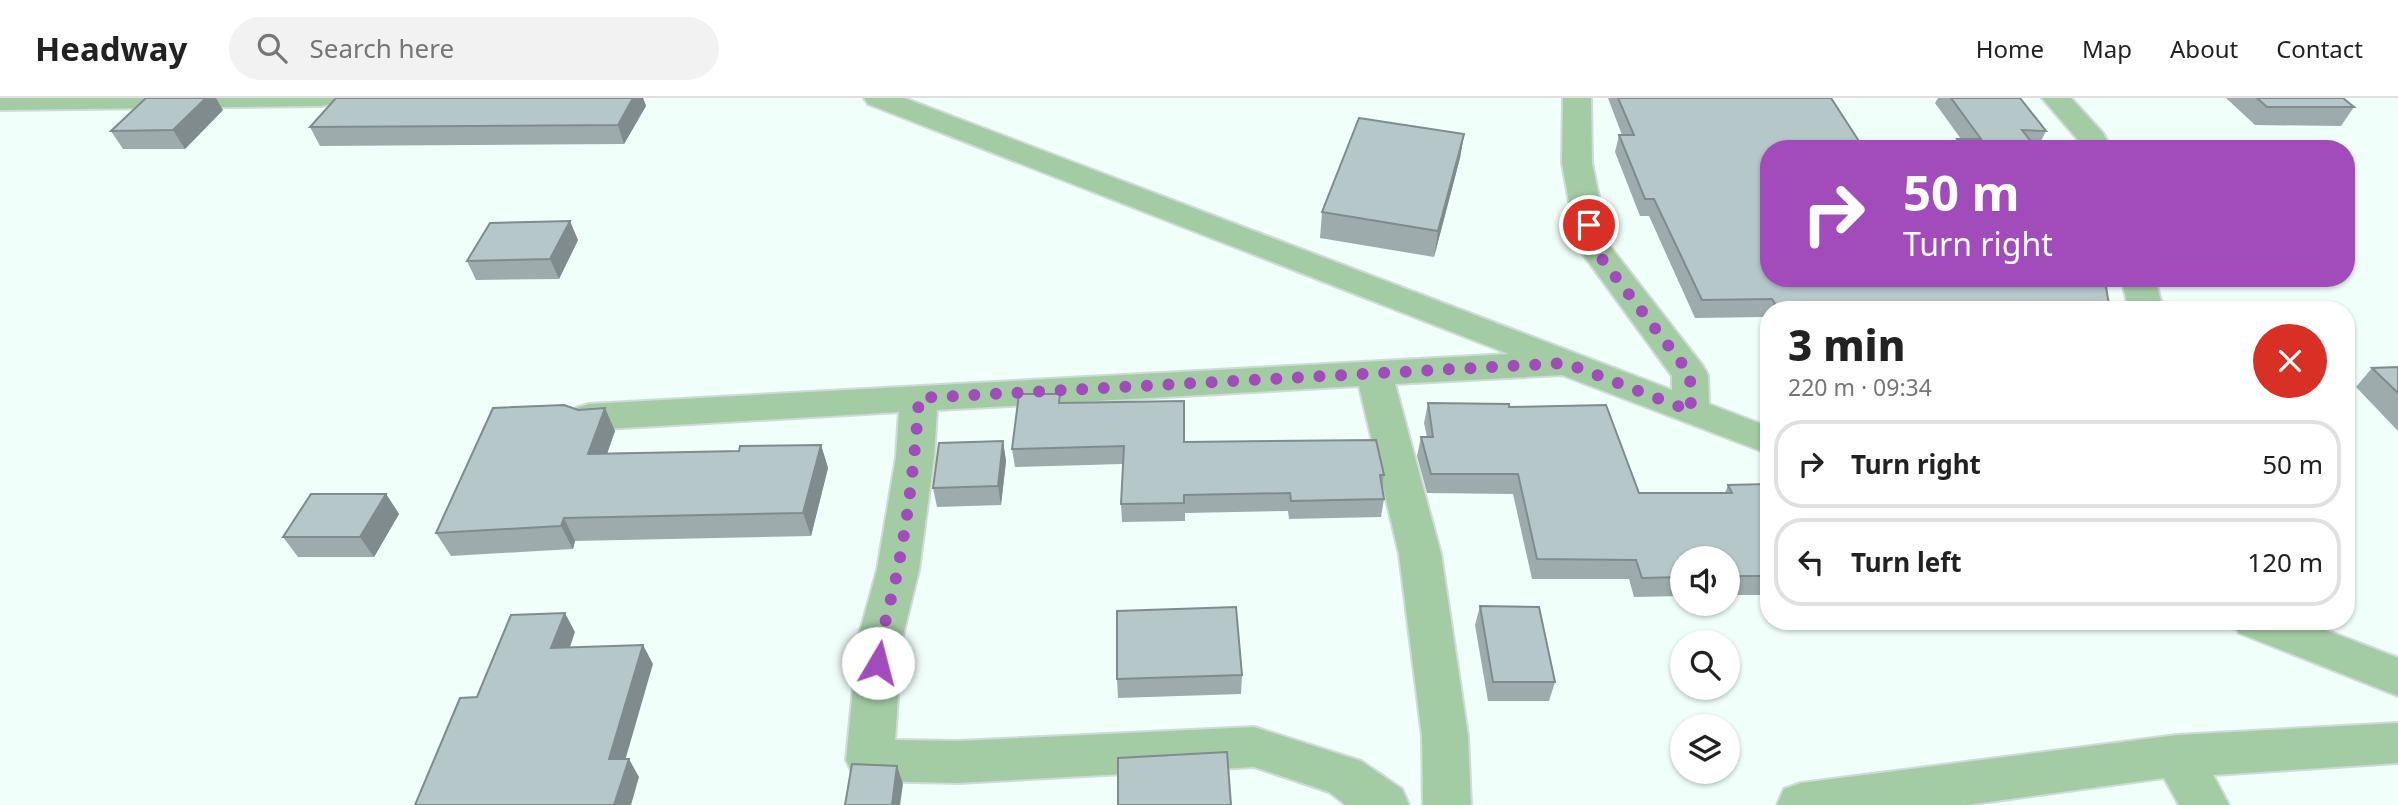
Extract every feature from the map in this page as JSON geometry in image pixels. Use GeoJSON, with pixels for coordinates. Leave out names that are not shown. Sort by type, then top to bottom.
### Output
{"type":"FeatureCollection","features":[{"type":"Feature","properties":{"kind":"street"},"geometry":{"type":"LineString","coordinates":[[0,103],[321,98]]}},
{"type":"Feature","properties":{"kind":"street"},"geometry":{"type":"LineString","coordinates":[[1577,98],[1577,163],[1592,246],[1690,374],[1691,411]]}},
{"type":"Feature","properties":{"kind":"street"},"geometry":{"type":"LineString","coordinates":[[2056,98],[2093,140]]}},
{"type":"Feature","properties":{"kind":"street"},"geometry":{"type":"LineString","coordinates":[[899,101],[1760,438]]}},
{"type":"Feature","properties":{"kind":"street"},"geometry":{"type":"LineString","coordinates":[[589,417],[1566,363]]}},
{"type":"Feature","properties":{"kind":"street"},"geometry":{"type":"LineString","coordinates":[[1374,373],[1420,554],[1445,736],[1447,805]]}},
{"type":"Feature","properties":{"kind":"street"},"geometry":{"type":"LineString","coordinates":[[919,398],[915,457],[898,570],[880,639],[870,760],[958,762],[1254,747],[1344,776],[1385,805]]}},
{"type":"Feature","properties":{"kind":"street"},"geometry":{"type":"LineString","coordinates":[[2277,630],[2398,677]]}},
{"type":"Feature","properties":{"kind":"street"},"geometry":{"type":"LineString","coordinates":[[1801,805],[2177,756],[2398,743]]}},
{"type":"Feature","properties":{"kind":"street"},"geometry":{"type":"LineString","coordinates":[[2177,756],[2204,805]]}},
{"type":"Feature","properties":{"kind":"building"},"geometry":{"type":"Polygon","coordinates":[[[146,98],[206,98],[173,130],[111,131],[146,98]]]}},
{"type":"Feature","properties":{"kind":"building"},"geometry":{"type":"Polygon","coordinates":[[[336,98],[633,98],[618,125],[310,127],[336,98]]]}},
{"type":"Feature","properties":{"kind":"building"},"geometry":{"type":"Polygon","coordinates":[[[1618,98],[1831,98],[1858,140],[1760,140],[1760,287],[2106,287],[2108,301],[1702,300],[1654,199],[1645,199],[1619,135],[1634,135],[1618,98]]]}},
{"type":"Feature","properties":{"kind":"building"},"geometry":{"type":"Polygon","coordinates":[[[1951,98],[2020,98],[2046,131],[2022,130],[2030,140],[1957,139],[1981,139],[1951,98]]]}},
{"type":"Feature","properties":{"kind":"building"},"geometry":{"type":"Polygon","coordinates":[[[2257,98],[2343,98],[2354,107],[2267,107],[2257,98]]]}},
{"type":"Feature","properties":{"kind":"building"},"geometry":{"type":"Polygon","coordinates":[[[1359,118],[1464,134],[1438,231],[1322,212],[1359,118]]]}},
{"type":"Feature","properties":{"kind":"building"},"geometry":{"type":"Polygon","coordinates":[[[570,221],[550,259],[467,261],[490,223],[570,221]]]}},
{"type":"Feature","properties":{"kind":"building"},"geometry":{"type":"Polygon","coordinates":[[[2398,367],[2398,393],[2372,368],[2398,367]]]}},
{"type":"Feature","properties":{"kind":"building"},"geometry":{"type":"Polygon","coordinates":[[[1019,394],[1060,394],[1059,403],[1184,401],[1184,442],[1376,440],[1384,475],[1380,475],[1384,499],[1291,501],[1290,493],[1184,495],[1184,503],[1121,504],[1124,446],[1012,449],[1019,394]]]}},
{"type":"Feature","properties":{"kind":"building"},"geometry":{"type":"Polygon","coordinates":[[[1428,403],[1509,404],[1509,407],[1606,405],[1639,493],[1732,493],[1728,485],[1760,484],[1760,576],[1740,576],[1740,546],[1670,546],[1670,577],[1642,578],[1636,560],[1537,559],[1518,474],[1431,474],[1421,437],[1433,437],[1428,403]]]}},
{"type":"Feature","properties":{"kind":"building"},"geometry":{"type":"Polygon","coordinates":[[[564,405],[578,410],[605,408],[588,454],[739,451],[740,446],[821,445],[803,513],[564,518],[561,526],[436,533],[493,408],[564,405]]]}},
{"type":"Feature","properties":{"kind":"building"},"geometry":{"type":"Polygon","coordinates":[[[1003,441],[998,486],[933,488],[939,443],[1003,441]]]}},
{"type":"Feature","properties":{"kind":"building"},"geometry":{"type":"Polygon","coordinates":[[[311,494],[386,494],[360,537],[283,537],[311,494]]]}},
{"type":"Feature","properties":{"kind":"building"},"geometry":{"type":"Polygon","coordinates":[[[1480,606],[1539,607],[1555,682],[1493,682],[1480,606]]]}},
{"type":"Feature","properties":{"kind":"building"},"geometry":{"type":"Polygon","coordinates":[[[1236,607],[1242,675],[1117,679],[1117,611],[1236,607]]]}},
{"type":"Feature","properties":{"kind":"building"},"geometry":{"type":"Polygon","coordinates":[[[565,613],[551,648],[643,645],[609,759],[629,759],[614,805],[415,805],[460,698],[477,697],[511,615],[565,613]]]}},
{"type":"Feature","properties":{"kind":"building"},"geometry":{"type":"Polygon","coordinates":[[[1227,752],[1231,805],[1118,805],[1118,758],[1227,752]]]}},
{"type":"Feature","properties":{"kind":"building"},"geometry":{"type":"Polygon","coordinates":[[[852,764],[897,766],[892,805],[845,805],[852,764]]]}},
{"type":"Feature","properties":{"kind":"route"},"geometry":{"type":"LineString","coordinates":[[878,663],[880,639],[898,570],[915,457],[919,398],[1566,363],[1691,411],[1690,374],[1592,246],[1589,225]]}}]}
